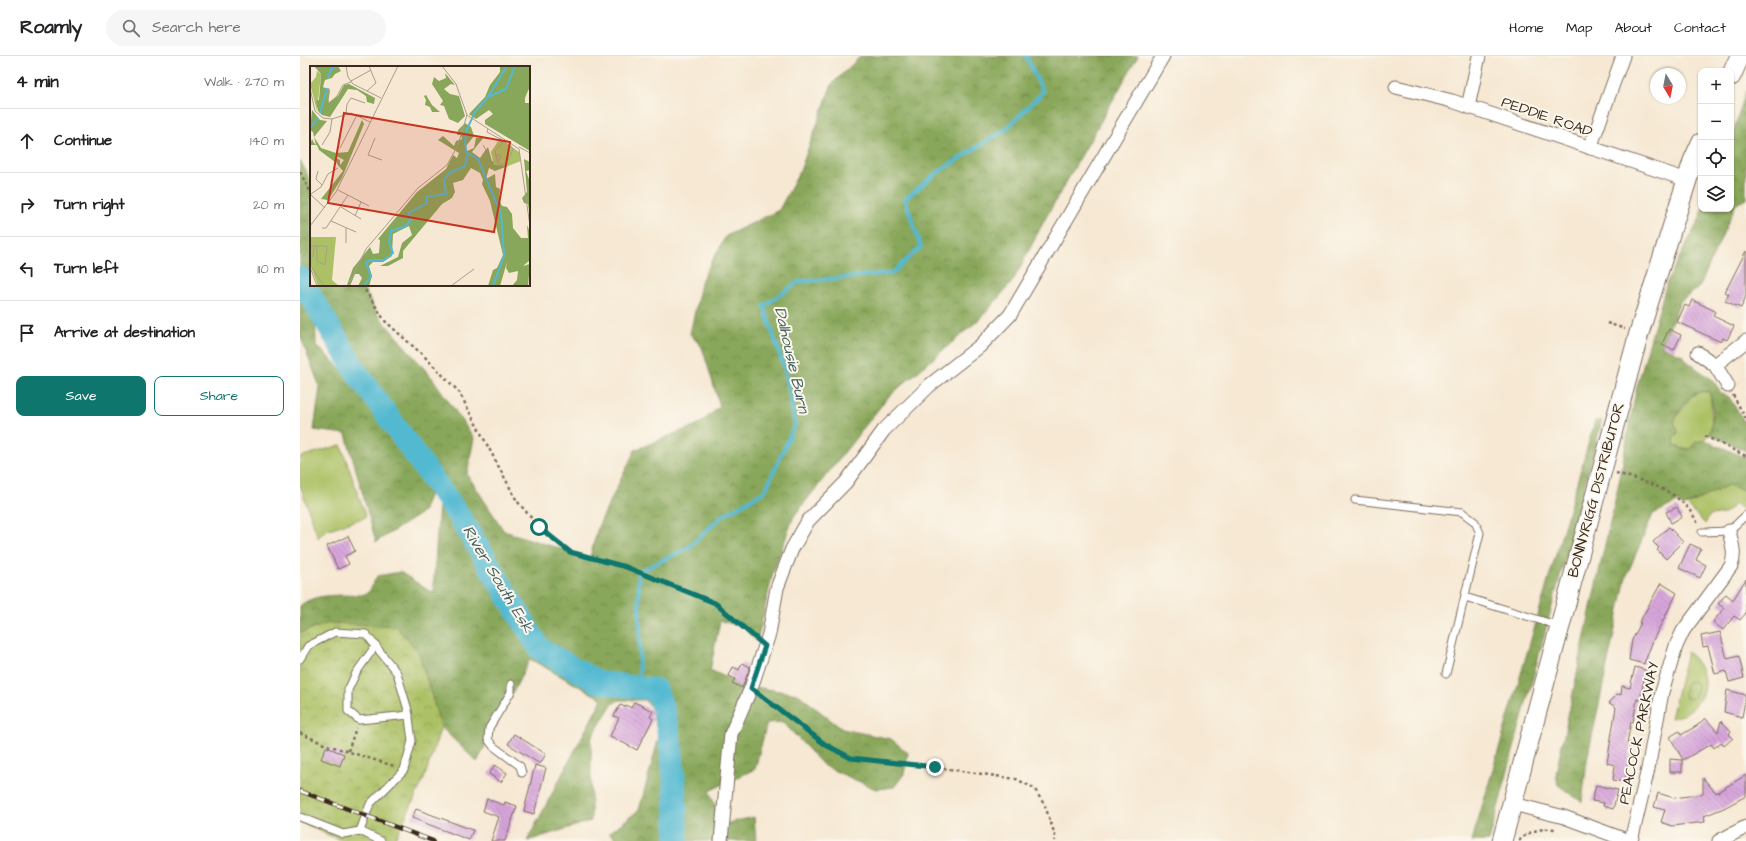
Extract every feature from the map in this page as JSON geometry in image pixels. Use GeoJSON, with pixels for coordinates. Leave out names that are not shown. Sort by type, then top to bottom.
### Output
{"type":"FeatureCollection","features":[{"type":"Feature","properties":{"kind":"main road"},"geometry":{"type":"LineString","coordinates":[[1734,69],[1740,56]]}},
{"type":"Feature","properties":{"kind":"main road","name":"BONNYRIGG DISTRIBUTOR"},"geometry":{"type":"LineString","coordinates":[[1502,841],[1639,333],[1687,180],[1698,151]]}},
{"type":"Feature","properties":{"kind":"street"},"geometry":{"type":"LineString","coordinates":[[721,841],[730,734],[751,688],[769,634],[777,588],[792,549],[808,521],[846,482],[884,430],[930,385],[980,346],[1010,315],[1162,56]]}},
{"type":"Feature","properties":{"kind":"street"},"geometry":{"type":"LineString","coordinates":[[1468,107],[1479,56]]}},
{"type":"Feature","properties":{"kind":"street"},"geometry":{"type":"LineString","coordinates":[[1590,148],[1623,56]]}},
{"type":"Feature","properties":{"kind":"street","name":"PEDDIE ROAD"},"geometry":{"type":"LineString","coordinates":[[1396,87],[1468,107],[1687,180]]}},
{"type":"Feature","properties":{"kind":"street"},"geometry":{"type":"LineString","coordinates":[[1715,365],[1746,341]]}},
{"type":"Feature","properties":{"kind":"street"},"geometry":{"type":"LineString","coordinates":[[1698,353],[1715,365],[1728,386]]}},
{"type":"Feature","properties":{"kind":"street","name":"PEACOCK PARKWAY"},"geometry":{"type":"LineString","coordinates":[[1630,841],[1648,769],[1662,692],[1670,662],[1683,631],[1731,566],[1734,559],[1734,551],[1729,531]]}},
{"type":"Feature","properties":{"kind":"street"},"geometry":{"type":"LineString","coordinates":[[1513,804],[1564,817],[1630,841]]}},
{"type":"Feature","properties":{"kind":"street"},"geometry":{"type":"LineString","coordinates":[[1724,840],[1746,827]]}},
{"type":"Feature","properties":{"kind":"lane"},"geometry":{"type":"LineString","coordinates":[[1355,500],[1462,512],[1475,522],[1480,533],[1446,674]]}},
{"type":"Feature","properties":{"kind":"lane"},"geometry":{"type":"LineString","coordinates":[[1702,532],[1729,531],[1746,515]]}},
{"type":"Feature","properties":{"kind":"lane"},"geometry":{"type":"LineString","coordinates":[[1465,597],[1559,626]]}},
{"type":"Feature","properties":{"kind":"lane"},"geometry":{"type":"LineString","coordinates":[[300,659],[308,646],[335,632],[366,634],[397,674],[409,715],[412,741],[404,770],[370,804],[360,831]]}},
{"type":"Feature","properties":{"kind":"lane"},"geometry":{"type":"LineString","coordinates":[[376,645],[356,673],[348,690],[348,711],[359,720],[409,715]]}},
{"type":"Feature","properties":{"kind":"lane"},"geometry":{"type":"LineString","coordinates":[[511,684],[511,692],[487,731],[488,739],[493,746],[520,766],[522,773]]}},
{"type":"Feature","properties":{"kind":"lane"},"geometry":{"type":"LineString","coordinates":[[300,816],[343,834],[360,831],[381,841]]}},
{"type":"Feature","properties":{"kind":"path"},"geometry":{"type":"LineString","coordinates":[[300,172],[310,191]]}},
{"type":"Feature","properties":{"kind":"path"},"geometry":{"type":"LineString","coordinates":[[363,286],[385,321],[426,358],[459,392],[518,501],[539,527],[570,552],[626,567],[715,603],[765,646]]}},
{"type":"Feature","properties":{"kind":"path"},"geometry":{"type":"LineString","coordinates":[[1607,323],[1639,333]]}},
{"type":"Feature","properties":{"kind":"path"},"geometry":{"type":"LineString","coordinates":[[1728,386],[1746,419]]}},
{"type":"Feature","properties":{"kind":"path"},"geometry":{"type":"LineString","coordinates":[[1705,436],[1746,456]]}},
{"type":"Feature","properties":{"kind":"path"},"geometry":{"type":"LineString","coordinates":[[1602,468],[1652,484],[1672,493],[1694,514],[1702,532]]}},
{"type":"Feature","properties":{"kind":"path"},"geometry":{"type":"LineString","coordinates":[[751,688],[826,745],[851,758],[935,767],[1016,779],[1034,788],[1045,806],[1056,835],[1055,841]]}},
{"type":"Feature","properties":{"kind":"path"},"geometry":{"type":"LineString","coordinates":[[348,751],[359,720]]}},
{"type":"Feature","properties":{"kind":"path"},"geometry":{"type":"LineString","coordinates":[[300,733],[404,770]]}},
{"type":"Feature","properties":{"kind":"path"},"geometry":{"type":"LineString","coordinates":[[1518,841],[1525,835],[1543,828],[1558,829]]}},
{"type":"Feature","properties":{"kind":"green space"},"geometry":{"type":"Polygon","coordinates":[[[861,56],[1138,56],[1044,221],[1013,281],[981,318],[888,397],[794,516],[773,572],[757,642],[742,626],[720,621],[710,670],[742,685],[798,694],[842,729],[891,739],[908,753],[904,774],[894,787],[876,789],[824,766],[783,722],[767,723],[755,769],[709,791],[723,824],[754,817],[756,841],[619,841],[609,833],[639,810],[659,737],[650,705],[644,700],[619,700],[612,704],[591,739],[591,821],[527,841],[602,699],[530,659],[477,762],[441,727],[418,651],[329,623],[300,633],[300,606],[313,599],[321,597],[362,595],[369,592],[377,576],[400,572],[433,593],[440,490],[371,390],[315,304],[316,345],[355,383],[433,485],[423,512],[376,542],[346,434],[314,430],[320,387],[300,335],[300,160],[310,180],[310,286],[363,286],[377,314],[433,379],[474,438],[467,474],[504,531],[590,558],[598,527],[635,450],[701,423],[720,406],[702,347],[690,334],[702,279],[726,236],[779,210],[800,171],[832,84],[861,56]]]}},
{"type":"Feature","properties":{"kind":"green space"},"geometry":{"type":"Polygon","coordinates":[[[1746,91],[1746,199],[1736,204],[1734,209],[1734,140],[1734,129],[1746,91]]]}},
{"type":"Feature","properties":{"kind":"green space"},"geometry":{"type":"Polygon","coordinates":[[[1702,212],[1732,212],[1699,288],[1680,301],[1662,346],[1682,355],[1690,364],[1713,380],[1721,393],[1729,397],[1746,425],[1746,451],[1709,434],[1713,418],[1713,408],[1709,392],[1697,393],[1692,396],[1680,410],[1674,421],[1678,432],[1674,438],[1675,445],[1683,449],[1690,449],[1696,442],[1705,440],[1746,458],[1746,488],[1745,490],[1728,485],[1683,507],[1678,502],[1653,514],[1626,577],[1587,760],[1582,802],[1558,785],[1556,773],[1620,478],[1636,390],[1667,282],[1701,216],[1702,212]]]}},
{"type":"Feature","properties":{"kind":"green space"},"geometry":{"type":"Polygon","coordinates":[[[1701,391],[1709,392],[1710,395],[1711,429],[1705,440],[1696,442],[1690,449],[1683,449],[1675,445],[1674,438],[1678,432],[1674,421],[1692,395],[1701,391]]]}},
{"type":"Feature","properties":{"kind":"green space"},"geometry":{"type":"Polygon","coordinates":[[[1602,420],[1489,841],[1472,841],[1595,421],[1602,420]]]}},
{"type":"Feature","properties":{"kind":"green space"},"geometry":{"type":"Polygon","coordinates":[[[341,445],[366,517],[326,530],[318,538],[300,485],[300,457],[341,445]]]}},
{"type":"Feature","properties":{"kind":"green space"},"geometry":{"type":"Polygon","coordinates":[[[1728,485],[1744,490],[1746,488],[1746,507],[1743,510],[1736,503],[1724,514],[1710,515],[1705,524],[1687,505],[1728,485]]]}},
{"type":"Feature","properties":{"kind":"green space"},"geometry":{"type":"Polygon","coordinates":[[[329,623],[395,626],[418,651],[441,727],[424,779],[394,841],[342,841],[300,822],[300,633],[329,623]]]}},
{"type":"Feature","properties":{"kind":"green space"},"geometry":{"type":"Polygon","coordinates":[[[1687,652],[1702,670],[1704,681],[1703,691],[1699,700],[1692,708],[1683,714],[1671,718],[1687,652]]]}},
{"type":"Feature","properties":{"kind":"green space"},"geometry":{"type":"Polygon","coordinates":[[[1690,681],[1695,682],[1698,686],[1695,697],[1691,699],[1686,698],[1684,694],[1687,684],[1690,681]]]}},
{"type":"Feature","properties":{"kind":"building"},"geometry":{"type":"Polygon","coordinates":[[[1746,251],[1746,296],[1741,308],[1725,301],[1729,294],[1725,292],[1746,251]]]}},
{"type":"Feature","properties":{"kind":"building"},"geometry":{"type":"Polygon","coordinates":[[[1692,300],[1715,311],[1713,316],[1734,326],[1727,340],[1723,338],[1721,342],[1677,322],[1685,305],[1689,307],[1692,300]]]}},
{"type":"Feature","properties":{"kind":"building"},"geometry":{"type":"Polygon","coordinates":[[[1669,329],[1681,335],[1674,350],[1662,344],[1669,329]]]}},
{"type":"Feature","properties":{"kind":"building"},"geometry":{"type":"Polygon","coordinates":[[[1677,507],[1682,517],[1671,523],[1666,512],[1677,507]]]}},
{"type":"Feature","properties":{"kind":"building"},"geometry":{"type":"Polygon","coordinates":[[[1669,527],[1683,542],[1666,559],[1657,550],[1659,548],[1653,542],[1669,527]]]}},
{"type":"Feature","properties":{"kind":"building"},"geometry":{"type":"Polygon","coordinates":[[[348,536],[355,551],[345,556],[349,564],[338,569],[327,546],[348,536]]]}},
{"type":"Feature","properties":{"kind":"building"},"geometry":{"type":"Polygon","coordinates":[[[1690,544],[1701,549],[1696,560],[1706,565],[1700,578],[1679,568],[1690,544]]]}},
{"type":"Feature","properties":{"kind":"building"},"geometry":{"type":"Polygon","coordinates":[[[1746,579],[1746,613],[1740,620],[1734,616],[1723,630],[1713,622],[1724,608],[1718,604],[1726,594],[1733,600],[1746,579]]]}},
{"type":"Feature","properties":{"kind":"building"},"geometry":{"type":"Polygon","coordinates":[[[1661,583],[1677,593],[1654,638],[1644,664],[1629,660],[1632,640],[1641,623],[1639,623],[1661,583]]]}},
{"type":"Feature","properties":{"kind":"building"},"geometry":{"type":"Polygon","coordinates":[[[1720,632],[1727,659],[1739,656],[1744,678],[1729,682],[1726,671],[1715,674],[1708,646],[1703,647],[1701,636],[1720,632]]]}},
{"type":"Feature","properties":{"kind":"building"},"geometry":{"type":"Polygon","coordinates":[[[742,663],[750,667],[742,688],[732,683],[735,679],[729,676],[733,667],[739,670],[742,663]]]}},
{"type":"Feature","properties":{"kind":"building"},"geometry":{"type":"Polygon","coordinates":[[[1635,667],[1646,670],[1640,700],[1637,699],[1627,743],[1631,743],[1625,782],[1613,780],[1615,765],[1607,763],[1616,707],[1609,703],[1618,694],[1621,695],[1622,686],[1630,688],[1635,667]]]}},
{"type":"Feature","properties":{"kind":"building"},"geometry":{"type":"Polygon","coordinates":[[[1727,690],[1746,695],[1742,717],[1724,712],[1727,690]]]}},
{"type":"Feature","properties":{"kind":"building"},"geometry":{"type":"Polygon","coordinates":[[[634,702],[653,711],[650,717],[653,719],[637,750],[610,736],[619,718],[614,716],[620,705],[625,707],[626,705],[631,708],[634,702]]]}},
{"type":"Feature","properties":{"kind":"building"},"geometry":{"type":"Polygon","coordinates":[[[1705,718],[1718,732],[1721,721],[1731,731],[1729,734],[1733,738],[1724,746],[1721,742],[1714,748],[1711,744],[1683,760],[1670,737],[1679,731],[1681,735],[1698,725],[1705,718]]]}},
{"type":"Feature","properties":{"kind":"building"},"geometry":{"type":"Polygon","coordinates":[[[514,734],[546,754],[540,764],[508,744],[514,734]]]}},
{"type":"Feature","properties":{"kind":"building"},"geometry":{"type":"Polygon","coordinates":[[[326,747],[344,754],[340,766],[321,759],[326,747]]]}},
{"type":"Feature","properties":{"kind":"building"},"geometry":{"type":"Polygon","coordinates":[[[1670,759],[1682,760],[1682,772],[1670,772],[1670,759]]]}},
{"type":"Feature","properties":{"kind":"building"},"geometry":{"type":"Polygon","coordinates":[[[495,765],[507,773],[501,782],[489,774],[495,765]]]}},
{"type":"Feature","properties":{"kind":"building"},"geometry":{"type":"Polygon","coordinates":[[[535,765],[546,768],[534,814],[524,811],[535,765]]]}},
{"type":"Feature","properties":{"kind":"building"},"geometry":{"type":"Polygon","coordinates":[[[1746,775],[1746,796],[1724,808],[1704,816],[1705,822],[1672,826],[1661,822],[1665,810],[1654,807],[1658,793],[1674,798],[1703,794],[1703,778],[1716,793],[1746,775]]]}},
{"type":"Feature","properties":{"kind":"building"},"geometry":{"type":"Polygon","coordinates":[[[1596,785],[1618,790],[1613,809],[1603,806],[1604,803],[1592,801],[1596,785]]]}},
{"type":"Feature","properties":{"kind":"building"},"geometry":{"type":"Polygon","coordinates":[[[487,799],[504,805],[505,802],[517,806],[505,841],[491,841],[499,817],[483,811],[487,799]]]}},
{"type":"Feature","properties":{"kind":"building"},"geometry":{"type":"Polygon","coordinates":[[[416,809],[473,830],[469,840],[412,818],[416,809]]]}},
{"type":"Feature","properties":{"kind":"waterway","name":"Dalhousie Burn"},"geometry":{"type":"LineString","coordinates":[[638,688],[640,641],[638,572],[688,548],[721,517],[765,491],[795,424],[786,374],[764,306],[798,282],[892,273],[921,247],[905,199],[938,172],[1006,129],[1043,92],[1026,56]]}},
{"type":"Feature","properties":{"kind":"waterway","name":"River South Esk"},"geometry":{"type":"LineString","coordinates":[[300,278],[355,370],[461,519],[540,649],[598,682],[656,690],[667,725],[673,764],[677,841]]}},
{"type":"Feature","properties":{"kind":"railway"},"geometry":{"type":"LineString","coordinates":[[300,791],[433,841]]}},
{"type":"Feature","properties":{"kind":"route"},"geometry":{"type":"LineString","coordinates":[[539,527],[570,552],[626,567],[715,603],[765,646],[751,688],[826,745],[851,758],[935,767]]}}]}
